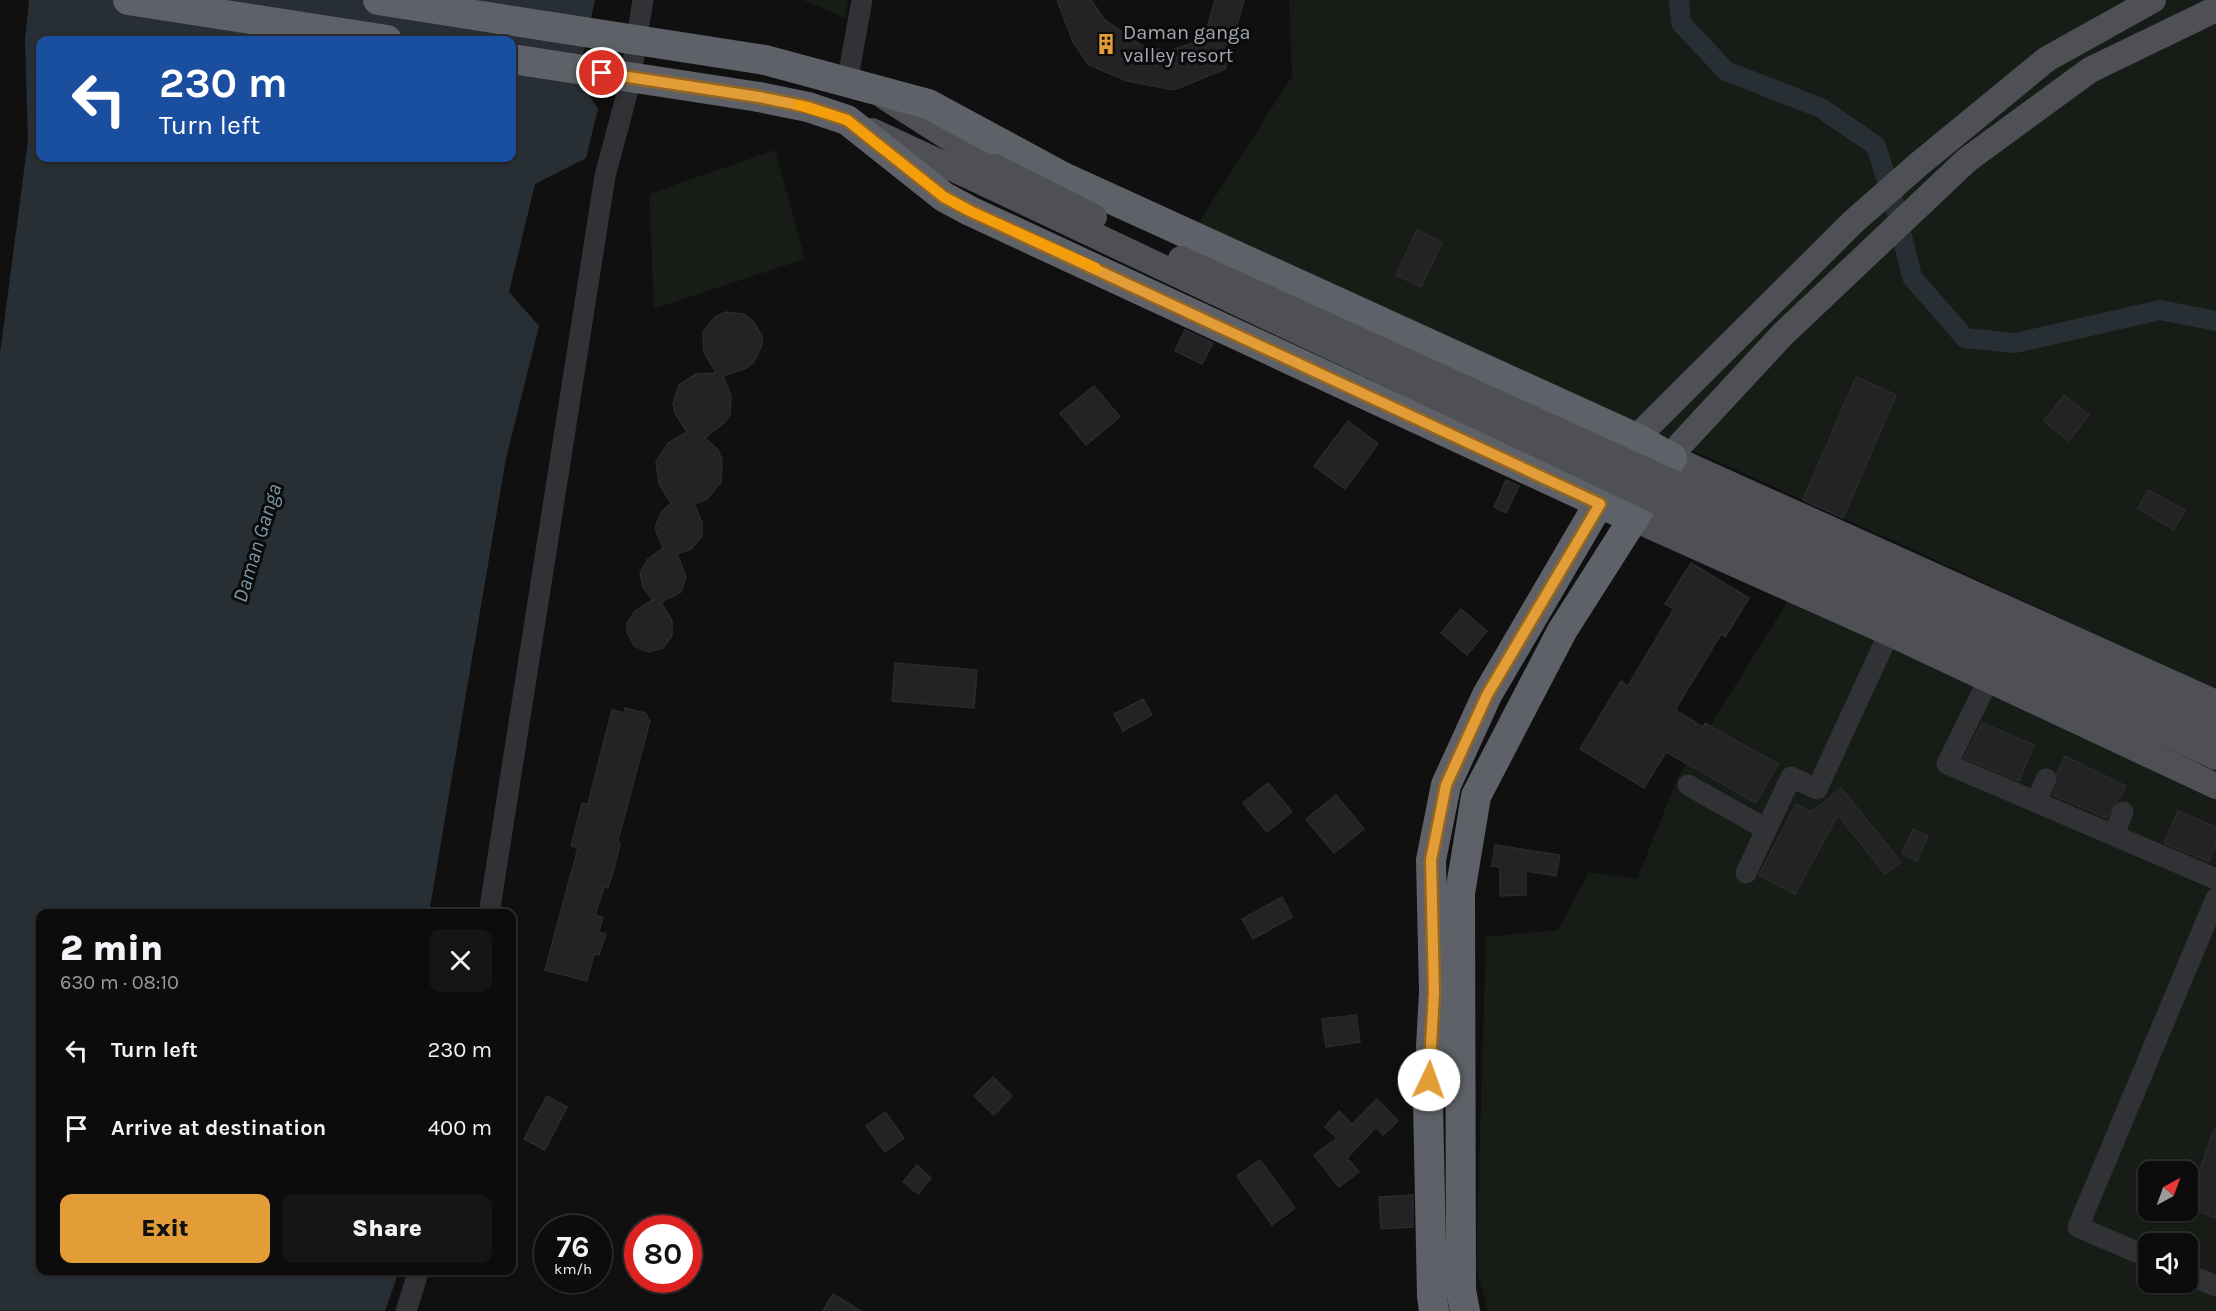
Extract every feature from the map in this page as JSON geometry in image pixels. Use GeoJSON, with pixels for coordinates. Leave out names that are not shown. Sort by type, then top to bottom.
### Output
{"type":"FeatureCollection","features":[{"type":"Feature","properties":{"kind":"highway"},"geometry":{"type":"LineString","coordinates":[[128,0],[361,36]]}},
{"type":"Feature","properties":{"kind":"highway"},"geometry":{"type":"LineString","coordinates":[[378,0],[765,60],[928,104],[1063,177],[1638,439],[1672,458],[1562,632],[1476,796],[1460,893],[1461,1279],[1465,1311]]}},
{"type":"Feature","properties":{"kind":"highway"},"geometry":{"type":"LineString","coordinates":[[516,61],[759,97],[808,107],[847,120],[944,197],[970,211],[1634,519]]}},
{"type":"Feature","properties":{"kind":"highway"},"geometry":{"type":"LineString","coordinates":[[1434,1311],[1428,1102],[1434,992],[1431,860],[1446,785],[1487,695],[1600,504],[1619,467],[1638,439]]}},
{"type":"Feature","properties":{"kind":"main road"},"geometry":{"type":"LineString","coordinates":[[1638,439],[1644,429],[1853,222],[1919,164],[2047,59],[2153,0]]}},
{"type":"Feature","properties":{"kind":"main road"},"geometry":{"type":"LineString","coordinates":[[2216,9],[2090,70],[1967,160],[1782,334],[1680,445],[1672,458],[2216,703]]}},
{"type":"Feature","properties":{"kind":"main road"},"geometry":{"type":"LineString","coordinates":[[877,92],[991,175],[1712,527],[2216,757]]}},
{"type":"Feature","properties":{"kind":"main road"},"geometry":{"type":"LineString","coordinates":[[847,120],[991,175],[1194,265],[2216,730]]}},
{"type":"Feature","properties":{"kind":"main road"},"geometry":{"type":"LineString","coordinates":[[1634,519],[1889,633],[2216,786]]}},
{"type":"Feature","properties":{"kind":"street"},"geometry":{"type":"LineString","coordinates":[[490,909],[605,176],[629,86],[644,0]]}},
{"type":"Feature","properties":{"kind":"street"},"geometry":{"type":"LineString","coordinates":[[847,82],[862,0]]}},
{"type":"Feature","properties":{"kind":"street"},"geometry":{"type":"LineString","coordinates":[[1746,873],[1791,777],[1816,789],[1889,633]]}},
{"type":"Feature","properties":{"kind":"street"},"geometry":{"type":"LineString","coordinates":[[1989,679],[1947,764],[2216,879]]}},
{"type":"Feature","properties":{"kind":"street"},"geometry":{"type":"LineString","coordinates":[[2036,802],[2046,779]]}},
{"type":"Feature","properties":{"kind":"street"},"geometry":{"type":"LineString","coordinates":[[1688,785],[1766,829]]}},
{"type":"Feature","properties":{"kind":"street"},"geometry":{"type":"LineString","coordinates":[[2114,835],[2123,812]]}},
{"type":"Feature","properties":{"kind":"street"},"geometry":{"type":"LineString","coordinates":[[2138,1253],[2078,1227],[2216,897]]}},
{"type":"Feature","properties":{"kind":"street"},"geometry":{"type":"LineString","coordinates":[[406,1311],[417,1275]]}},
{"type":"Feature","properties":{"kind":"street"},"geometry":{"type":"LineString","coordinates":[[2198,1279],[2216,1286]]}},
{"type":"Feature","properties":{"kind":"shaded area"},"geometry":{"type":"Polygon","coordinates":[[[803,0],[848,0],[845,18],[803,0]]]}},
{"type":"Feature","properties":{"kind":"shaded area"},"geometry":{"type":"Polygon","coordinates":[[[1289,0],[2216,0],[2216,690],[1907,547],[1196,227],[1292,76],[1289,0]]]}},
{"type":"Feature","properties":{"kind":"shaded area"},"geometry":{"type":"Polygon","coordinates":[[[775,150],[805,259],[654,309],[649,194],[775,150]]]}},
{"type":"Feature","properties":{"kind":"shaded area"},"geometry":{"type":"Polygon","coordinates":[[[1791,596],[2216,797],[2216,1311],[1488,1311],[1476,1268],[1486,937],[1558,930],[1589,872],[1637,879],[1678,777],[1791,596]]]}},
{"type":"Feature","properties":{"kind":"water","name":"Daman Ganga"},"geometry":{"type":"Polygon","coordinates":[[[29,0],[595,0],[578,77],[598,109],[586,158],[535,184],[509,292],[539,326],[506,458],[430,909],[36,909],[36,1275],[398,1275],[385,1311],[0,1311],[0,354],[28,140],[25,41],[29,0]]]}},
{"type":"Feature","properties":{"kind":"building","name":"Daman ganga valley resort"},"geometry":{"type":"Polygon","coordinates":[[[1057,0],[1091,0],[1104,19],[1141,45],[1169,51],[1204,39],[1215,0],[1244,0],[1225,69],[1174,90],[1127,81],[1089,65],[1073,42],[1057,0]]]}},
{"type":"Feature","properties":{"kind":"building"},"geometry":{"type":"Polygon","coordinates":[[[1417,230],[1442,242],[1421,287],[1396,275],[1417,230]]]}},
{"type":"Feature","properties":{"kind":"building"},"geometry":{"type":"Polygon","coordinates":[[[726,312],[744,314],[752,320],[762,336],[762,345],[754,362],[746,368],[723,376],[731,396],[730,414],[725,422],[705,438],[718,450],[722,460],[721,482],[707,499],[694,504],[702,522],[702,536],[691,549],[677,554],[686,577],[681,592],[661,602],[672,621],[672,636],[663,648],[648,652],[634,646],[627,632],[627,624],[635,611],[653,600],[643,587],[640,573],[647,560],[663,548],[655,528],[661,513],[671,503],[659,484],[656,462],[668,443],[687,432],[675,413],[673,404],[679,385],[696,374],[716,373],[704,352],[703,332],[716,316],[726,312]]]}},
{"type":"Feature","properties":{"kind":"building"},"geometry":{"type":"Polygon","coordinates":[[[1185,330],[1213,343],[1202,364],[1175,351],[1185,330]]]}},
{"type":"Feature","properties":{"kind":"building"},"geometry":{"type":"Polygon","coordinates":[[[1856,377],[1896,395],[1843,518],[1803,500],[1856,377]]]}},
{"type":"Feature","properties":{"kind":"building"},"geometry":{"type":"Polygon","coordinates":[[[1094,386],[1120,417],[1086,445],[1060,413],[1094,386]]]}},
{"type":"Feature","properties":{"kind":"building"},"geometry":{"type":"Polygon","coordinates":[[[2064,395],[2089,415],[2069,441],[2044,421],[2064,395]]]}},
{"type":"Feature","properties":{"kind":"building"},"geometry":{"type":"Polygon","coordinates":[[[1348,421],[1378,444],[1345,489],[1314,466],[1348,421]]]}},
{"type":"Feature","properties":{"kind":"building"},"geometry":{"type":"Polygon","coordinates":[[[1506,480],[1519,486],[1506,513],[1494,507],[1506,480]]]}},
{"type":"Feature","properties":{"kind":"building"},"geometry":{"type":"Polygon","coordinates":[[[2148,490],[2185,510],[2174,530],[2138,508],[2148,490]]]}},
{"type":"Feature","properties":{"kind":"building"},"geometry":{"type":"Polygon","coordinates":[[[1691,563],[1749,598],[1725,637],[1721,634],[1675,710],[1703,727],[1705,723],[1778,764],[1756,803],[1666,752],[1644,788],[1580,749],[1621,681],[1628,686],[1674,609],[1665,604],[1691,563]]]}},
{"type":"Feature","properties":{"kind":"building"},"geometry":{"type":"Polygon","coordinates":[[[1461,609],[1487,631],[1467,655],[1441,633],[1461,609]]]}},
{"type":"Feature","properties":{"kind":"building"},"geometry":{"type":"Polygon","coordinates":[[[895,663],[977,670],[974,708],[892,701],[895,663]]]}},
{"type":"Feature","properties":{"kind":"building"},"geometry":{"type":"Polygon","coordinates":[[[1143,699],[1152,715],[1123,731],[1114,714],[1143,699]]]}},
{"type":"Feature","properties":{"kind":"building"},"geometry":{"type":"Polygon","coordinates":[[[625,708],[645,713],[650,721],[618,840],[620,844],[615,865],[608,888],[604,887],[595,915],[603,918],[599,932],[606,934],[599,955],[594,954],[587,981],[545,970],[578,848],[571,846],[582,803],[588,804],[612,710],[624,713],[625,708]]]}},
{"type":"Feature","properties":{"kind":"building"},"geometry":{"type":"Polygon","coordinates":[[[1982,723],[2034,745],[2019,781],[1964,758],[1982,723]]]}},
{"type":"Feature","properties":{"kind":"building"},"geometry":{"type":"Polygon","coordinates":[[[2065,756],[2126,786],[2107,818],[2053,795],[2058,784],[2057,773],[2065,756]]]}},
{"type":"Feature","properties":{"kind":"building"},"geometry":{"type":"Polygon","coordinates":[[[1268,783],[1292,812],[1267,832],[1243,803],[1268,783]]]}},
{"type":"Feature","properties":{"kind":"building"},"geometry":{"type":"Polygon","coordinates":[[[1841,788],[1901,862],[1885,874],[1838,815],[1795,894],[1759,875],[1796,804],[1811,812],[1841,788]]]}},
{"type":"Feature","properties":{"kind":"building"},"geometry":{"type":"Polygon","coordinates":[[[1336,795],[1364,829],[1334,853],[1306,819],[1336,795]]]}},
{"type":"Feature","properties":{"kind":"building"},"geometry":{"type":"Polygon","coordinates":[[[2178,811],[2216,827],[2216,846],[2209,862],[2164,843],[2178,811]]]}},
{"type":"Feature","properties":{"kind":"building"},"geometry":{"type":"Polygon","coordinates":[[[1913,829],[1928,836],[1917,861],[1902,854],[1913,829]]]}},
{"type":"Feature","properties":{"kind":"building"},"geometry":{"type":"Polygon","coordinates":[[[1495,845],[1560,855],[1556,876],[1526,871],[1526,895],[1500,896],[1500,867],[1492,866],[1495,845]]]}},
{"type":"Feature","properties":{"kind":"building"},"geometry":{"type":"Polygon","coordinates":[[[1282,897],[1292,917],[1253,939],[1242,919],[1282,897]]]}},
{"type":"Feature","properties":{"kind":"building"},"geometry":{"type":"Polygon","coordinates":[[[1356,1015],[1360,1042],[1326,1047],[1322,1019],[1356,1015]]]}},
{"type":"Feature","properties":{"kind":"building"},"geometry":{"type":"Polygon","coordinates":[[[993,1077],[1012,1096],[994,1115],[974,1096],[993,1077]]]}},
{"type":"Feature","properties":{"kind":"building"},"geometry":{"type":"Polygon","coordinates":[[[547,1096],[567,1107],[545,1150],[524,1139],[547,1096]]]}},
{"type":"Feature","properties":{"kind":"building"},"geometry":{"type":"Polygon","coordinates":[[[1377,1099],[1398,1121],[1383,1135],[1376,1127],[1347,1158],[1359,1172],[1339,1187],[1314,1155],[1337,1138],[1325,1127],[1339,1111],[1352,1124],[1377,1099]]]}},
{"type":"Feature","properties":{"kind":"building"},"geometry":{"type":"Polygon","coordinates":[[[885,1112],[904,1138],[885,1152],[866,1126],[885,1112]]]}},
{"type":"Feature","properties":{"kind":"building"},"geometry":{"type":"Polygon","coordinates":[[[2214,1129],[2216,1130],[2216,1218],[2198,1211],[2198,1175],[2214,1129]]]}},
{"type":"Feature","properties":{"kind":"building"},"geometry":{"type":"Polygon","coordinates":[[[1260,1160],[1295,1208],[1272,1225],[1237,1176],[1260,1160]]]}},
{"type":"Feature","properties":{"kind":"building"},"geometry":{"type":"Polygon","coordinates":[[[917,1165],[931,1178],[918,1194],[903,1182],[917,1165]]]}},
{"type":"Feature","properties":{"kind":"building"},"geometry":{"type":"Polygon","coordinates":[[[1413,1195],[1413,1227],[1381,1229],[1379,1197],[1413,1195]]]}},
{"type":"Feature","properties":{"kind":"building"},"geometry":{"type":"Polygon","coordinates":[[[833,1294],[861,1311],[823,1311],[833,1294]]]}},
{"type":"Feature","properties":{"kind":"waterway"},"geometry":{"type":"LineString","coordinates":[[1679,0],[1681,23],[1726,71],[1821,108],[1876,146],[1893,199],[1912,277],[1965,338],[2015,343],[2160,310],[2216,321]]}},
{"type":"Feature","properties":{"kind":"slow traffic"},"geometry":{"type":"LineString","coordinates":[[798,105],[847,120],[944,197],[1096,268]]}},
{"type":"Feature","properties":{"kind":"place","name":"Daman ganga valley resort"},"geometry":{"type":"Point","coordinates":[1106,44]}},
{"type":"Feature","properties":{"kind":"route"},"geometry":{"type":"LineString","coordinates":[[602,73],[759,97],[808,107],[847,120],[944,197],[970,211],[1099,269],[1600,504],[1487,695],[1446,785],[1431,860],[1434,992],[1429,1080]]}}]}
